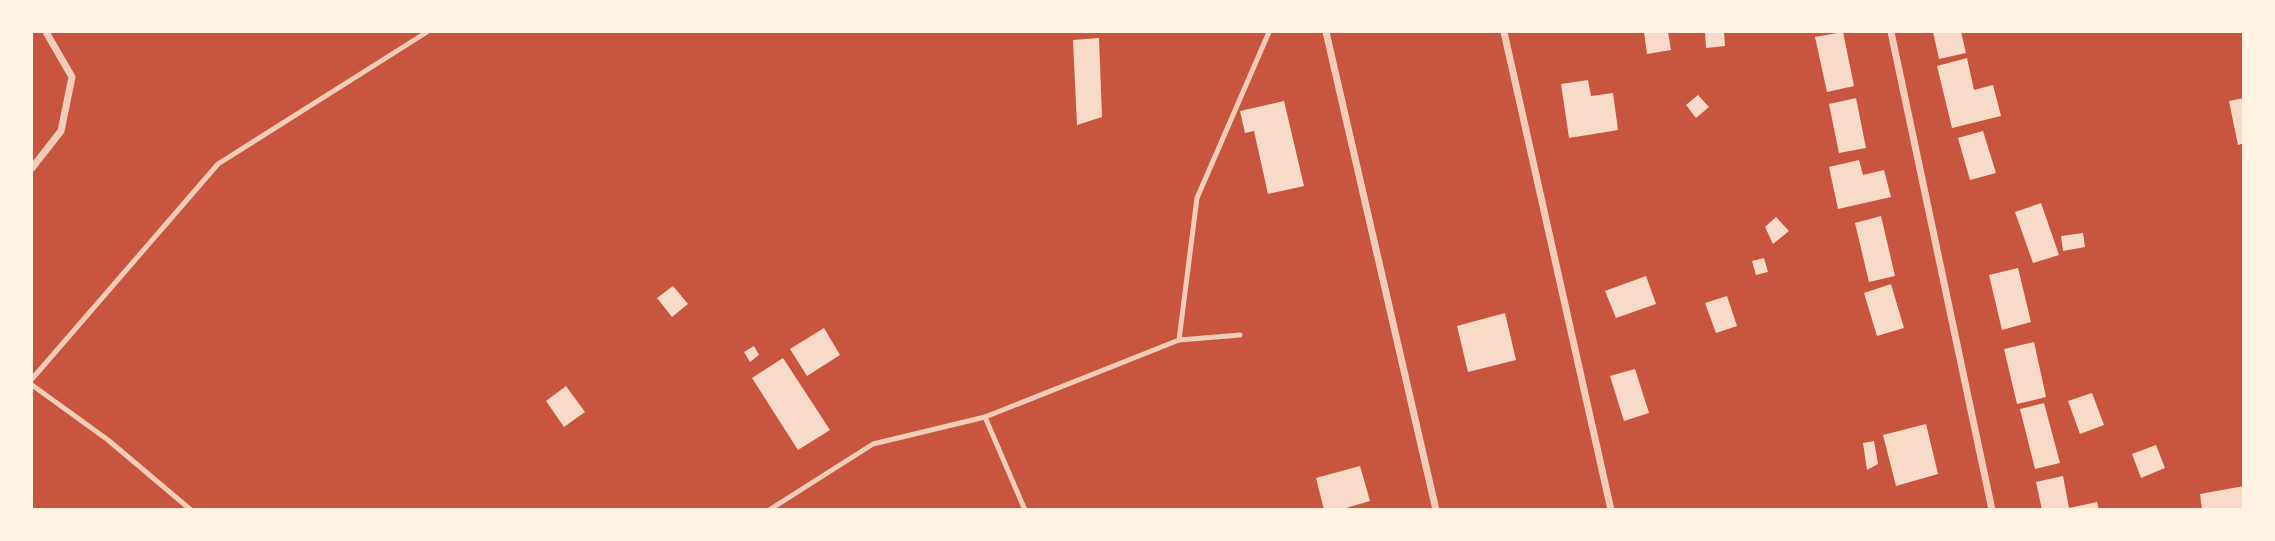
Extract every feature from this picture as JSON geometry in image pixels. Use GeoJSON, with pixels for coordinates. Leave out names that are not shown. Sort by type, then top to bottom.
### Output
{"type":"FeatureCollection","features":[{"type":"Feature","properties":{"kind":"street"},"geometry":{"type":"LineString","coordinates":[[32,168],[61,131],[72,77],[46,32]]}},
{"type":"Feature","properties":{"kind":"street"},"geometry":{"type":"LineString","coordinates":[[1326,32],[1436,509]]}},
{"type":"Feature","properties":{"kind":"street"},"geometry":{"type":"LineString","coordinates":[[1504,32],[1611,509]]}},
{"type":"Feature","properties":{"kind":"street"},"geometry":{"type":"LineString","coordinates":[[1891,32],[1992,509]]}},
{"type":"Feature","properties":{"kind":"lane"},"geometry":{"type":"LineString","coordinates":[[32,379],[218,164],[427,32]]}},
{"type":"Feature","properties":{"kind":"lane"},"geometry":{"type":"LineString","coordinates":[[1179,340],[1197,198],[1269,32]]}},
{"type":"Feature","properties":{"kind":"lane"},"geometry":{"type":"LineString","coordinates":[[769,509],[873,444],[985,417],[1179,340],[1240,335]]}},
{"type":"Feature","properties":{"kind":"lane"},"geometry":{"type":"LineString","coordinates":[[32,385],[108,440],[191,509]]}},
{"type":"Feature","properties":{"kind":"lane"},"geometry":{"type":"LineString","coordinates":[[985,417],[1025,509]]}},
{"type":"Feature","properties":{"kind":"building"},"geometry":{"type":"Polygon","coordinates":[[[1644,32],[1668,32],[1671,50],[1647,54],[1644,32]]]}},
{"type":"Feature","properties":{"kind":"building"},"geometry":{"type":"Polygon","coordinates":[[[1705,32],[1724,32],[1725,46],[1706,48],[1705,32]]]}},
{"type":"Feature","properties":{"kind":"building"},"geometry":{"type":"Polygon","coordinates":[[[1843,32],[1854,86],[1827,92],[1815,37],[1843,32]]]}},
{"type":"Feature","properties":{"kind":"building"},"geometry":{"type":"Polygon","coordinates":[[[1933,32],[1961,32],[1966,53],[1939,59],[1933,32]]]}},
{"type":"Feature","properties":{"kind":"building"},"geometry":{"type":"Polygon","coordinates":[[[1099,38],[1102,117],[1077,125],[1073,40],[1099,38]]]}},
{"type":"Feature","properties":{"kind":"building"},"geometry":{"type":"Polygon","coordinates":[[[1967,58],[1974,90],[1993,85],[2001,116],[1952,128],[1937,66],[1967,58]]]}},
{"type":"Feature","properties":{"kind":"building"},"geometry":{"type":"Polygon","coordinates":[[[1588,80],[1591,96],[1613,93],[1618,130],[1569,138],[1561,84],[1588,80]]]}},
{"type":"Feature","properties":{"kind":"building"},"geometry":{"type":"Polygon","coordinates":[[[1698,95],[1709,107],[1696,118],[1686,105],[1698,95]]]}},
{"type":"Feature","properties":{"kind":"building"},"geometry":{"type":"Polygon","coordinates":[[[1856,98],[1866,148],[1839,153],[1829,104],[1856,98]]]}},
{"type":"Feature","properties":{"kind":"building"},"geometry":{"type":"Polygon","coordinates":[[[2244,98],[2244,143],[2238,145],[2229,101],[2244,98]]]}},
{"type":"Feature","properties":{"kind":"building"},"geometry":{"type":"Polygon","coordinates":[[[1284,101],[1304,186],[1268,194],[1254,131],[1245,133],[1240,111],[1284,101]]]}},
{"type":"Feature","properties":{"kind":"building"},"geometry":{"type":"Polygon","coordinates":[[[1983,131],[1996,173],[1970,180],[1958,138],[1983,131]]]}},
{"type":"Feature","properties":{"kind":"building"},"geometry":{"type":"Polygon","coordinates":[[[1859,160],[1863,175],[1884,170],[1891,197],[1838,209],[1829,167],[1859,160]]]}},
{"type":"Feature","properties":{"kind":"building"},"geometry":{"type":"Polygon","coordinates":[[[2041,203],[2059,255],[2033,263],[2015,212],[2041,203]]]}},
{"type":"Feature","properties":{"kind":"building"},"geometry":{"type":"Polygon","coordinates":[[[1881,216],[1895,276],[1869,282],[1855,223],[1881,216]]]}},
{"type":"Feature","properties":{"kind":"building"},"geometry":{"type":"Polygon","coordinates":[[[1776,217],[1789,231],[1773,244],[1765,227],[1776,217]]]}},
{"type":"Feature","properties":{"kind":"building"},"geometry":{"type":"Polygon","coordinates":[[[2083,233],[2085,247],[2063,251],[2061,236],[2083,233]]]}},
{"type":"Feature","properties":{"kind":"building"},"geometry":{"type":"Polygon","coordinates":[[[1764,258],[1768,272],[1756,275],[1752,261],[1764,258]]]}},
{"type":"Feature","properties":{"kind":"building"},"geometry":{"type":"Polygon","coordinates":[[[2018,268],[2031,322],[2002,330],[1989,275],[2018,268]]]}},
{"type":"Feature","properties":{"kind":"building"},"geometry":{"type":"Polygon","coordinates":[[[1646,276],[1656,304],[1616,318],[1605,291],[1646,276]]]}},
{"type":"Feature","properties":{"kind":"building"},"geometry":{"type":"Polygon","coordinates":[[[1891,284],[1904,328],[1877,336],[1864,293],[1891,284]]]}},
{"type":"Feature","properties":{"kind":"building"},"geometry":{"type":"Polygon","coordinates":[[[673,286],[688,304],[672,317],[657,298],[673,286]]]}},
{"type":"Feature","properties":{"kind":"building"},"geometry":{"type":"Polygon","coordinates":[[[1727,296],[1737,326],[1716,333],[1705,303],[1727,296]]]}},
{"type":"Feature","properties":{"kind":"building"},"geometry":{"type":"Polygon","coordinates":[[[1505,313],[1516,360],[1468,372],[1457,326],[1505,313]]]}},
{"type":"Feature","properties":{"kind":"building"},"geometry":{"type":"Polygon","coordinates":[[[824,328],[840,355],[807,376],[790,349],[824,328]]]}},
{"type":"Feature","properties":{"kind":"building"},"geometry":{"type":"Polygon","coordinates":[[[2034,342],[2046,397],[2017,404],[2004,349],[2034,342]]]}},
{"type":"Feature","properties":{"kind":"building"},"geometry":{"type":"Polygon","coordinates":[[[754,346],[759,355],[750,362],[744,352],[754,346]]]}},
{"type":"Feature","properties":{"kind":"building"},"geometry":{"type":"Polygon","coordinates":[[[783,358],[830,430],[798,450],[752,378],[783,358]]]}},
{"type":"Feature","properties":{"kind":"building"},"geometry":{"type":"Polygon","coordinates":[[[1635,369],[1649,413],[1624,421],[1610,376],[1635,369]]]}},
{"type":"Feature","properties":{"kind":"building"},"geometry":{"type":"Polygon","coordinates":[[[566,386],[585,412],[564,427],[546,401],[566,386]]]}},
{"type":"Feature","properties":{"kind":"building"},"geometry":{"type":"Polygon","coordinates":[[[2092,393],[2104,425],[2080,434],[2068,401],[2092,393]]]}},
{"type":"Feature","properties":{"kind":"building"},"geometry":{"type":"Polygon","coordinates":[[[2044,403],[2060,463],[2035,469],[2020,409],[2044,403]]]}},
{"type":"Feature","properties":{"kind":"building"},"geometry":{"type":"Polygon","coordinates":[[[1926,424],[1938,474],[1896,486],[1883,435],[1926,424]]]}},
{"type":"Feature","properties":{"kind":"building"},"geometry":{"type":"Polygon","coordinates":[[[1874,441],[1878,464],[1867,470],[1863,443],[1874,441]]]}},
{"type":"Feature","properties":{"kind":"building"},"geometry":{"type":"Polygon","coordinates":[[[2156,445],[2165,468],[2141,478],[2132,454],[2156,445]]]}},
{"type":"Feature","properties":{"kind":"building"},"geometry":{"type":"Polygon","coordinates":[[[1360,466],[1370,501],[1339,510],[1324,510],[1316,478],[1360,466]]]}},
{"type":"Feature","properties":{"kind":"building"},"geometry":{"type":"Polygon","coordinates":[[[2063,476],[2069,508],[2097,502],[2099,510],[2042,510],[2036,482],[2063,476]]]}},
{"type":"Feature","properties":{"kind":"building"},"geometry":{"type":"Polygon","coordinates":[[[2244,486],[2244,510],[2202,510],[2200,494],[2244,486]]]}}]}
